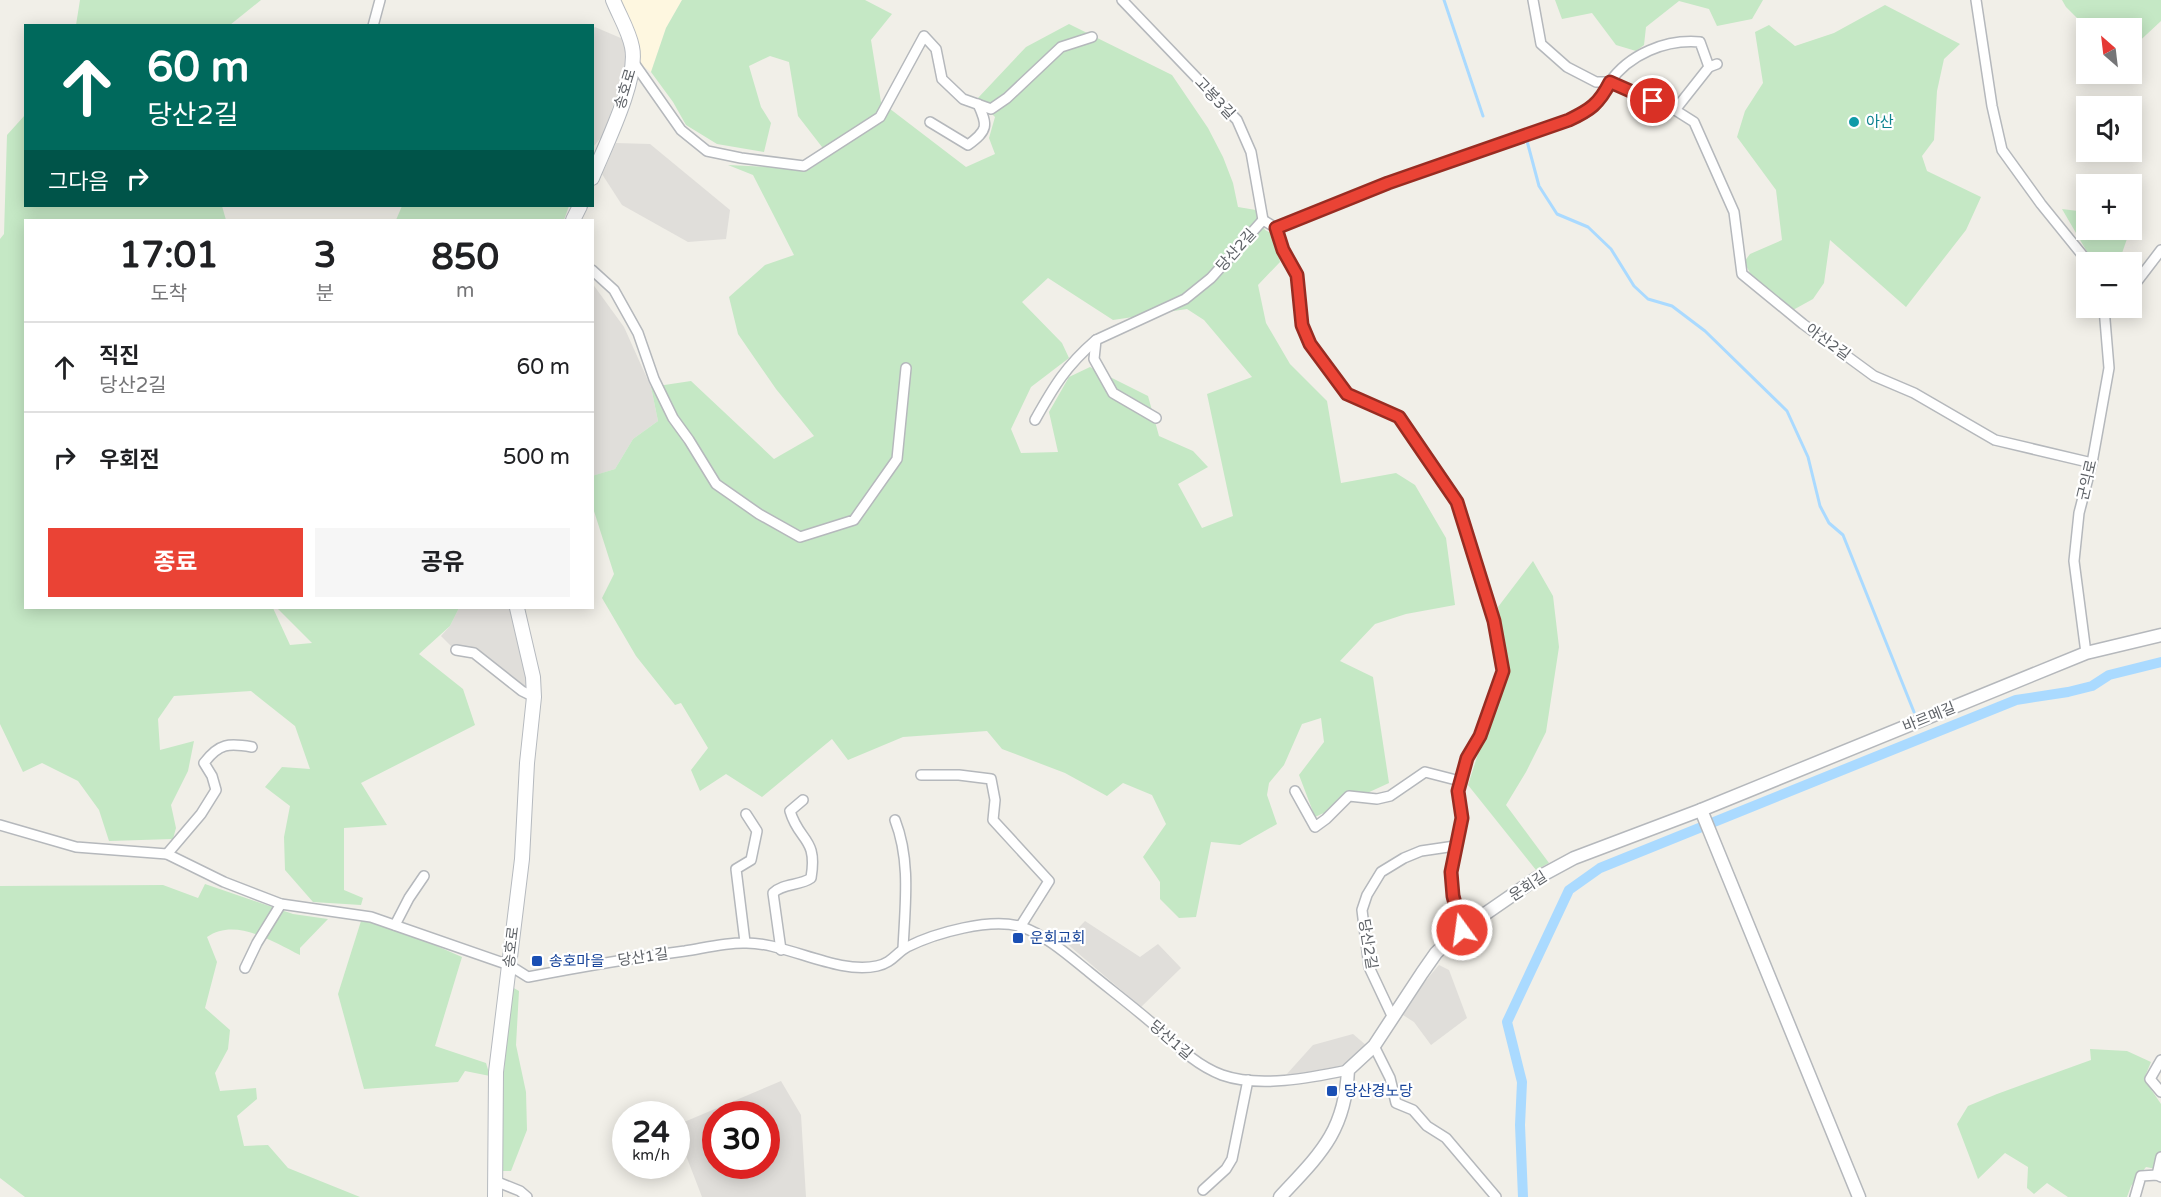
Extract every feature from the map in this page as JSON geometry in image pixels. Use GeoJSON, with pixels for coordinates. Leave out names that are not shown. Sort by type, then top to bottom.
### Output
{"type":"FeatureCollection","features":[{"type":"Feature","properties":{"kind":"main road","name":"송호로"},"geometry":{"type":"LineString","coordinates":[[594,173],[622,103],[634,63],[632,45],[612,0]]}},
{"type":"Feature","properties":{"kind":"main road","name":"송호로"},"geometry":{"type":"LineString","coordinates":[[495,1197],[495,1085],[522,859],[527,763],[534,697],[533,677],[518,609]]}},
{"type":"Feature","properties":{"kind":"street"},"geometry":{"type":"LineString","coordinates":[[374,24],[380,0]]}},
{"type":"Feature","properties":{"kind":"street","name":"고봉3길"},"geometry":{"type":"LineString","coordinates":[[1122,0],[1237,120],[1251,152],[1263,220]]}},
{"type":"Feature","properties":{"kind":"street","name":"아산2길"},"geometry":{"type":"LineString","coordinates":[[1533,0],[1541,44],[1567,67],[1596,82],[1610,82],[1675,110],[1694,122],[1734,212],[1742,274],[1803,324],[1874,376],[1914,393],[1995,440],[2092,463]]}},
{"type":"Feature","properties":{"kind":"street"},"geometry":{"type":"LineString","coordinates":[[1976,0],[1992,106],[2002,150],[2080,252]]}},
{"type":"Feature","properties":{"kind":"street"},"geometry":{"type":"LineString","coordinates":[[634,63],[681,130],[707,151],[804,166],[880,117],[924,36],[936,50],[942,79],[963,99],[991,109],[1007,98],[1061,47],[1092,37]]}},
{"type":"Feature","properties":{"kind":"street"},"geometry":{"type":"LineString","coordinates":[[1276,228],[1388,183],[1569,120],[1591,109],[1603,96],[1610,82],[1634,58],[1659,46],[1684,41],[1700,42],[1713,65],[1675,110]]}},
{"type":"Feature","properties":{"kind":"street"},"geometry":{"type":"LineString","coordinates":[[930,123],[968,145],[985,130],[986,121],[978,104]]}},
{"type":"Feature","properties":{"kind":"street","name":"당산2길"},"geometry":{"type":"LineString","coordinates":[[1035,420],[1060,376],[1077,356],[1096,340],[1185,299],[1211,278],[1263,220],[1276,228],[1283,250],[1297,275],[1302,325],[1310,344],[1347,394],[1399,417],[1457,502],[1494,621],[1503,671],[1480,736],[1467,758],[1460,781],[1458,791],[1462,818],[1455,846],[1421,851],[1381,872],[1367,895],[1362,910],[1369,967],[1393,1018]]}},
{"type":"Feature","properties":{"kind":"street"},"geometry":{"type":"LineString","coordinates":[[2142,275],[2161,250]]}},
{"type":"Feature","properties":{"kind":"street"},"geometry":{"type":"LineString","coordinates":[[594,272],[614,291],[638,333],[654,379],[673,418],[716,484],[759,514],[800,537],[854,520],[897,459],[906,368]]}},
{"type":"Feature","properties":{"kind":"street","name":"군익로"},"geometry":{"type":"LineString","coordinates":[[2086,653],[2074,561],[2079,513],[2092,463],[2109,368],[2107,318]]}},
{"type":"Feature","properties":{"kind":"street"},"geometry":{"type":"LineString","coordinates":[[1096,340],[1094,359],[1113,393],[1156,418]]}},
{"type":"Feature","properties":{"kind":"street","name":"바르메길"},"geometry":{"type":"LineString","coordinates":[[1702,813],[2086,653],[2161,635]]}},
{"type":"Feature","properties":{"kind":"street"},"geometry":{"type":"LineString","coordinates":[[456,650],[474,653],[522,691],[534,697]]}},
{"type":"Feature","properties":{"kind":"street"},"geometry":{"type":"LineString","coordinates":[[0,825],[76,847],[167,854],[201,813],[216,790],[212,776],[204,763],[220,747],[234,744],[252,747]]}},
{"type":"Feature","properties":{"kind":"street"},"geometry":{"type":"LineString","coordinates":[[1295,791],[1315,826],[1326,819],[1349,796],[1377,799],[1390,796],[1425,772],[1460,781]]}},
{"type":"Feature","properties":{"kind":"street"},"geometry":{"type":"LineString","coordinates":[[921,775],[959,775],[991,779],[995,800],[993,820],[1049,881],[1020,927]]}},
{"type":"Feature","properties":{"kind":"street"},"geometry":{"type":"LineString","coordinates":[[781,950],[773,893],[777,889],[804,883],[811,878],[814,861],[810,845],[790,811],[803,800]]}},
{"type":"Feature","properties":{"kind":"street"},"geometry":{"type":"LineString","coordinates":[[1702,813],[1859,1197]]}},
{"type":"Feature","properties":{"kind":"street","name":"운회길"},"geometry":{"type":"LineString","coordinates":[[1348,1070],[1374,1046],[1436,953],[1462,930],[1537,878],[1574,858],[1702,813]]}},
{"type":"Feature","properties":{"kind":"street"},"geometry":{"type":"LineString","coordinates":[[746,814],[756,831],[751,860],[736,869],[746,942]]}},
{"type":"Feature","properties":{"kind":"street"},"geometry":{"type":"LineString","coordinates":[[895,820],[901,835],[906,861],[903,949]]}},
{"type":"Feature","properties":{"kind":"street"},"geometry":{"type":"LineString","coordinates":[[1455,846],[1451,872],[1453,896],[1462,930]]}},
{"type":"Feature","properties":{"kind":"street","name":"당산1길"},"geometry":{"type":"LineString","coordinates":[[167,854],[224,882],[281,904],[371,917],[509,965],[528,977],[600,963],[746,942],[847,966],[876,966],[893,960],[903,949],[919,942],[969,927],[995,924],[1020,927],[1049,941],[1194,1060],[1224,1076],[1248,1080],[1284,1081],[1318,1077],[1348,1070]]}},
{"type":"Feature","properties":{"kind":"street"},"geometry":{"type":"LineString","coordinates":[[396,925],[408,898],[424,876]]}},
{"type":"Feature","properties":{"kind":"street"},"geometry":{"type":"LineString","coordinates":[[245,968],[281,904]]}},
{"type":"Feature","properties":{"kind":"street"},"geometry":{"type":"LineString","coordinates":[[1374,1046],[1390,1078],[1396,1103],[1413,1110],[1427,1126],[1446,1138],[1496,1197]]}},
{"type":"Feature","properties":{"kind":"street"},"geometry":{"type":"LineString","coordinates":[[2161,1060],[2150,1079],[2161,1092]]}},
{"type":"Feature","properties":{"kind":"street"},"geometry":{"type":"LineString","coordinates":[[1280,1197],[1312,1165],[1337,1126],[1347,1094],[1348,1070]]}},
{"type":"Feature","properties":{"kind":"street"},"geometry":{"type":"LineString","coordinates":[[1203,1190],[1232,1159],[1248,1080]]}},
{"type":"Feature","properties":{"kind":"street"},"geometry":{"type":"LineString","coordinates":[[2134,1197],[2141,1176],[2159,1176],[2161,1157]]}},
{"type":"Feature","properties":{"kind":"street"},"geometry":{"type":"LineString","coordinates":[[495,1181],[520,1191],[527,1197]]}},
{"type":"Feature","properties":{"kind":"shaded area"},"geometry":{"type":"Polygon","coordinates":[[[617,0],[682,0],[666,28],[651,72],[640,64],[617,0]]]}},
{"type":"Feature","properties":{"kind":"shaded area"},"geometry":{"type":"Polygon","coordinates":[[[594,28],[623,39],[628,58],[604,134],[594,146],[594,28]]]}},
{"type":"Feature","properties":{"kind":"shaded area"},"geometry":{"type":"Polygon","coordinates":[[[616,143],[650,144],[730,210],[726,239],[688,242],[622,205],[602,174],[616,143]]]}},
{"type":"Feature","properties":{"kind":"shaded area"},"geometry":{"type":"Polygon","coordinates":[[[594,286],[624,327],[651,387],[658,421],[633,439],[615,469],[594,476],[594,286]]]}},
{"type":"Feature","properties":{"kind":"shaded area"},"geometry":{"type":"Polygon","coordinates":[[[458,609],[510,609],[528,686],[524,687],[477,650],[452,647],[441,636],[450,626],[458,609]]]}},
{"type":"Feature","properties":{"kind":"shaded area"},"geometry":{"type":"Polygon","coordinates":[[[1085,921],[1140,957],[1158,944],[1181,968],[1141,1007],[1065,942],[1085,921]]]}},
{"type":"Feature","properties":{"kind":"shaded area"},"geometry":{"type":"Polygon","coordinates":[[[1439,965],[1449,970],[1467,1018],[1431,1045],[1414,1022],[1403,1015],[1423,984],[1439,965]]]}},
{"type":"Feature","properties":{"kind":"shaded area"},"geometry":{"type":"Polygon","coordinates":[[[1353,1034],[1367,1046],[1345,1064],[1317,1073],[1286,1075],[1313,1045],[1353,1034]]]}},
{"type":"Feature","properties":{"kind":"shaded area"},"geometry":{"type":"Polygon","coordinates":[[[781,1081],[801,1115],[806,1197],[702,1197],[690,1166],[690,1120],[702,1114],[702,1179],[780,1179],[780,1101],[734,1101],[781,1081]]]}},
{"type":"Feature","properties":{"kind":"green space"},"geometry":{"type":"Polygon","coordinates":[[[80,0],[261,0],[231,24],[76,24],[80,0]]]}},
{"type":"Feature","properties":{"kind":"green space"},"geometry":{"type":"Polygon","coordinates":[[[682,0],[865,0],[892,14],[871,40],[881,102],[966,167],[995,154],[989,138],[995,117],[977,99],[1026,47],[1069,24],[1172,75],[1208,128],[1223,157],[1233,183],[1238,207],[1256,210],[1265,230],[1273,234],[1280,262],[1258,285],[1266,323],[1290,364],[1327,401],[1341,483],[1396,473],[1415,485],[1446,538],[1455,605],[1406,614],[1375,624],[1340,661],[1373,677],[1389,783],[1315,817],[1299,775],[1324,742],[1321,718],[1302,724],[1284,765],[1269,783],[1267,795],[1277,824],[1240,845],[1211,842],[1196,917],[1179,918],[1160,899],[1160,882],[1143,857],[1166,824],[1152,795],[1123,783],[1107,796],[1065,773],[1002,749],[987,731],[903,737],[848,760],[832,739],[762,797],[726,774],[700,791],[691,770],[708,748],[681,703],[675,705],[636,656],[602,598],[614,574],[594,511],[594,475],[615,469],[633,439],[658,421],[651,387],[691,381],[774,459],[814,436],[776,389],[738,334],[729,297],[765,265],[794,255],[753,175],[728,165],[810,169],[829,156],[798,116],[789,62],[770,56],[749,66],[761,107],[771,123],[764,152],[717,144],[686,125],[673,102],[651,72],[666,28],[682,0]],[[1048,278],[1022,302],[1062,343],[1069,358],[1031,387],[1011,429],[1021,453],[1058,452],[1049,412],[1069,377],[1090,367],[1148,396],[1159,436],[1193,451],[1208,467],[1178,484],[1202,528],[1233,516],[1207,394],[1252,377],[1204,320],[1187,309],[1113,320],[1048,278]]]}},
{"type":"Feature","properties":{"kind":"green space"},"geometry":{"type":"Polygon","coordinates":[[[1555,0],[1763,0],[1752,19],[1717,26],[1709,9],[1679,1],[1646,27],[1644,45],[1636,51],[1616,45],[1592,13],[1562,19],[1555,0]]]}},
{"type":"Feature","properties":{"kind":"green space"},"geometry":{"type":"Polygon","coordinates":[[[2062,0],[2161,0],[2161,21],[2142,39],[2142,18],[2077,18],[2062,0]]]}},
{"type":"Feature","properties":{"kind":"green space"},"geometry":{"type":"Polygon","coordinates":[[[1885,5],[1960,44],[1944,59],[1937,91],[1934,140],[1922,156],[1927,171],[1981,197],[1966,230],[1906,307],[1830,240],[1824,283],[1813,299],[1793,310],[1754,280],[1744,262],[1750,254],[1782,240],[1776,190],[1737,137],[1745,111],[1763,83],[1755,32],[1769,25],[1795,46],[1834,33],[1885,5]]]}},
{"type":"Feature","properties":{"kind":"green space"},"geometry":{"type":"Polygon","coordinates":[[[24,116],[24,207],[222,207],[226,219],[24,219],[24,609],[273,609],[290,645],[312,643],[278,609],[458,609],[450,626],[419,654],[463,689],[475,725],[361,783],[387,825],[344,828],[344,890],[363,898],[361,905],[313,902],[285,870],[284,837],[290,806],[265,787],[282,767],[310,769],[295,726],[251,691],[174,696],[158,719],[160,750],[194,741],[188,771],[171,805],[176,828],[173,839],[109,841],[99,810],[78,781],[42,763],[23,772],[0,724],[0,239],[4,234],[7,135],[24,116]]]}},
{"type":"Feature","properties":{"kind":"green space"},"geometry":{"type":"Polygon","coordinates":[[[402,207],[569,207],[564,219],[396,219],[402,207]]]}},
{"type":"Feature","properties":{"kind":"green space"},"geometry":{"type":"Polygon","coordinates":[[[2062,209],[2076,211],[2076,233],[2062,209]]]}},
{"type":"Feature","properties":{"kind":"green space"},"geometry":{"type":"Polygon","coordinates":[[[2080,240],[2127,240],[2122,252],[2087,252],[2080,240]]]}},
{"type":"Feature","properties":{"kind":"green space"},"geometry":{"type":"Polygon","coordinates":[[[1533,561],[1553,596],[1559,647],[1546,732],[1506,805],[1549,863],[1536,870],[1468,785],[1507,663],[1498,607],[1533,561]]]}},
{"type":"Feature","properties":{"kind":"green space"},"geometry":{"type":"Polygon","coordinates":[[[205,884],[293,914],[328,919],[300,948],[300,955],[266,938],[242,930],[218,931],[207,937],[217,962],[205,1008],[230,1030],[228,1049],[215,1073],[220,1091],[256,1088],[257,1099],[237,1116],[244,1146],[268,1145],[288,1168],[360,1197],[25,1197],[0,1178],[0,886],[163,885],[198,898],[205,884]]]}},
{"type":"Feature","properties":{"kind":"green space"},"geometry":{"type":"Polygon","coordinates":[[[361,921],[382,922],[462,957],[435,1046],[486,1063],[490,1076],[465,1071],[458,1082],[364,1089],[338,994],[361,921]]]}},
{"type":"Feature","properties":{"kind":"green space"},"geometry":{"type":"Polygon","coordinates":[[[512,987],[519,991],[516,1045],[526,1092],[527,1130],[511,1171],[501,1171],[502,1092],[512,987]]]}},
{"type":"Feature","properties":{"kind":"green space"},"geometry":{"type":"Polygon","coordinates":[[[2090,1049],[2127,1051],[2151,1062],[2144,1079],[2161,1104],[2161,1170],[2146,1167],[2131,1186],[2127,1197],[2068,1197],[2047,1183],[2034,1194],[2027,1188],[2028,1167],[2005,1153],[1978,1179],[1957,1124],[1968,1106],[2091,1060],[2090,1049]]]}},
{"type":"Feature","properties":{"kind":"waterway"},"geometry":{"type":"LineString","coordinates":[[1444,0],[1483,116]]}},
{"type":"Feature","properties":{"kind":"waterway"},"geometry":{"type":"LineString","coordinates":[[1500,149],[1527,141],[1539,186],[1557,214],[1588,227],[1611,249],[1634,286],[1648,299],[1672,306],[1705,331],[1787,411],[1808,457],[1820,506],[1829,523],[1843,535],[1914,712]]}},
{"type":"Feature","properties":{"kind":"waterway"},"geometry":{"type":"LineString","coordinates":[[1523,1197],[1520,1125],[1522,1082],[1507,1022],[1569,890],[1600,868],[2016,700],[2092,686],[2109,675],[2161,662]]}},
{"type":"Feature","properties":{"kind":"place","name":"아산"},"geometry":{"type":"Point","coordinates":[1854,122]}},
{"type":"Feature","properties":{"kind":"place","name":"운회교회"},"geometry":{"type":"Point","coordinates":[1018,938]}},
{"type":"Feature","properties":{"kind":"place","name":"송호마을"},"geometry":{"type":"Point","coordinates":[537,961]}},
{"type":"Feature","properties":{"kind":"place","name":"당산경노당"},"geometry":{"type":"Point","coordinates":[1332,1091]}},
{"type":"Feature","properties":{"kind":"route"},"geometry":{"type":"LineString","coordinates":[[1462,930],[1453,896],[1451,872],[1462,818],[1458,791],[1467,758],[1480,736],[1503,671],[1494,621],[1457,502],[1399,417],[1347,394],[1310,344],[1302,325],[1297,275],[1283,250],[1276,228],[1388,183],[1569,120],[1591,109],[1603,96],[1610,82],[1653,101]]}}]}
